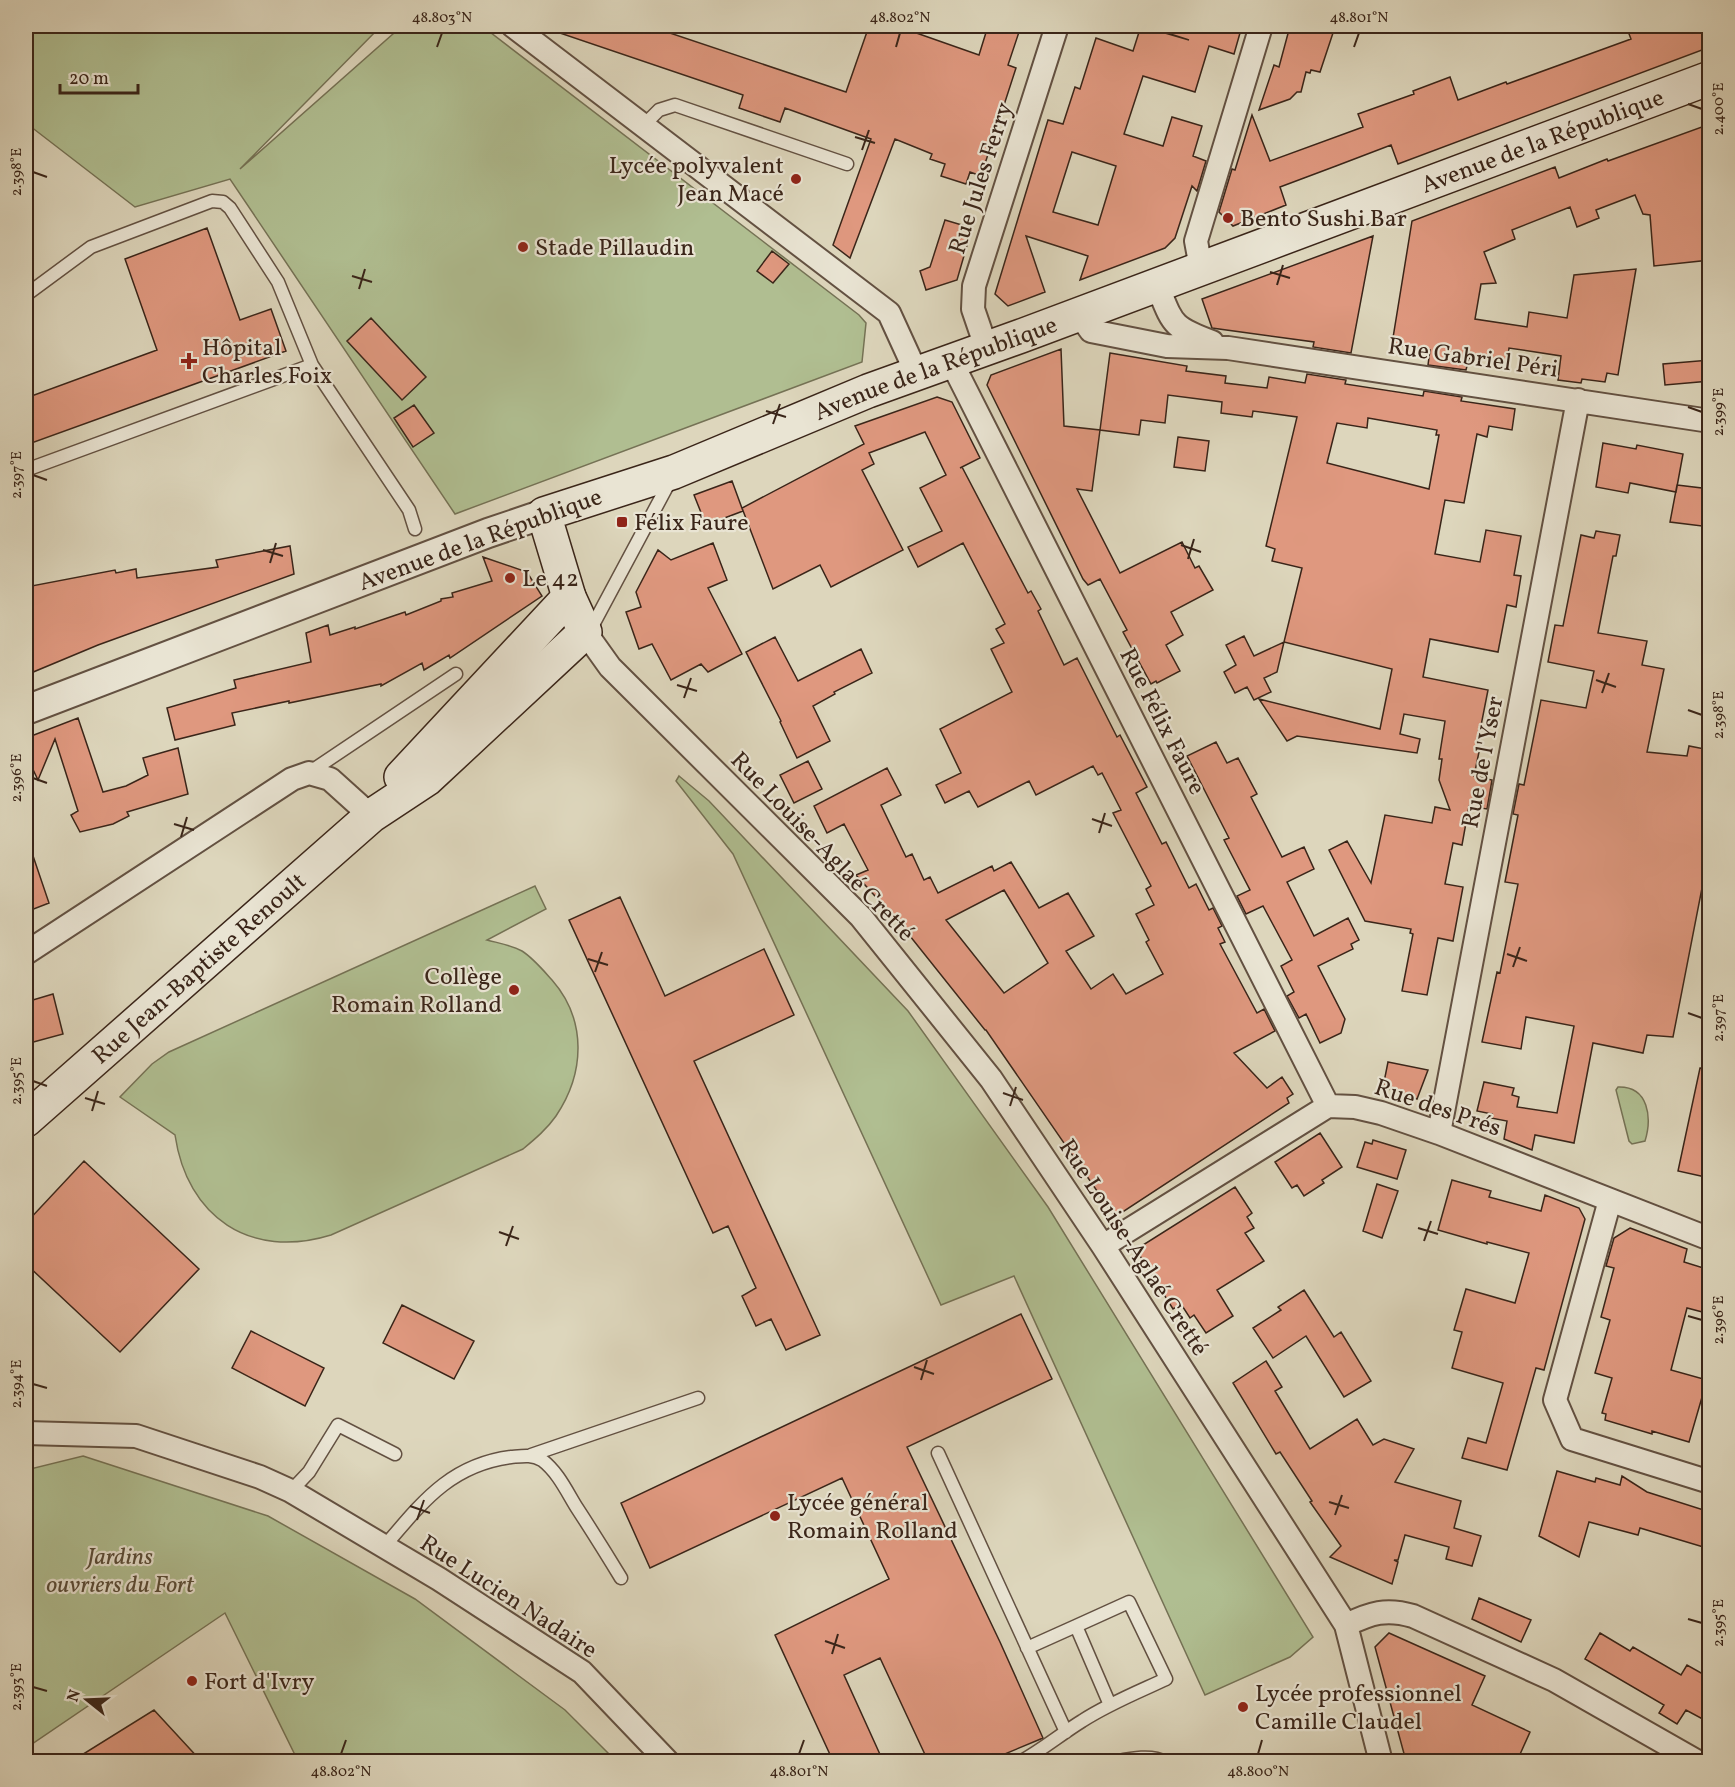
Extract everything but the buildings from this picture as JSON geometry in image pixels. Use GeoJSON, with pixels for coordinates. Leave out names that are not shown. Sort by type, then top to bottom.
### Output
{"type":"FeatureCollection","features":[{"type":"Feature","properties":{"kind":"main road","name":"Avenue de la République"},"geometry":{"type":"LineString","coordinates":[[544,514],[674,472],[916,372],[1157,285],[1710,78]]}},
{"type":"Feature","properties":{"kind":"main road"},"geometry":{"type":"LineString","coordinates":[[544,514],[569,597],[590,628]]}},
{"type":"Feature","properties":{"kind":"main road","name":"Rue Jean-Baptiste Renoult"},"geometry":{"type":"LineString","coordinates":[[371,816],[410,766],[569,597]]}},
{"type":"Feature","properties":{"kind":"main road","name":"Rue Jean-Baptiste Renoult"},"geometry":{"type":"LineString","coordinates":[[26,1120],[371,816],[427,779],[590,628]]}},
{"type":"Feature","properties":{"kind":"street"},"geometry":{"type":"LineString","coordinates":[[513,26],[889,313],[916,372]]}},
{"type":"Feature","properties":{"kind":"street","name":"Rue Jules Ferry"},"geometry":{"type":"LineString","coordinates":[[986,347],[973,309],[974,286],[1057,26]]}},
{"type":"Feature","properties":{"kind":"street"},"geometry":{"type":"LineString","coordinates":[[1201,267],[1197,254],[1197,234],[1261,26]]}},
{"type":"Feature","properties":{"kind":"street","name":"Rue Gabriel Péri"},"geometry":{"type":"LineString","coordinates":[[1157,285],[1172,320],[1182,330],[1228,348]]}},
{"type":"Feature","properties":{"kind":"street","name":"Rue Gabriel Péri"},"geometry":{"type":"LineString","coordinates":[[1078,313],[1091,331],[1167,346],[1228,348],[1710,421]]}},
{"type":"Feature","properties":{"kind":"street","name":"Rue Félix Faure"},"geometry":{"type":"LineString","coordinates":[[951,361],[1328,1106]]}},
{"type":"Feature","properties":{"kind":"street","name":"Rue de l'Yser"},"geometry":{"type":"LineString","coordinates":[[1439,1133],[1578,400]]}},
{"type":"Feature","properties":{"kind":"street","name":"Avenue de la République"},"geometry":{"type":"LineString","coordinates":[[26,710],[488,533],[544,514]]}},
{"type":"Feature","properties":{"kind":"street","name":"Rue Louise-Aglaé Cretté"},"geometry":{"type":"LineString","coordinates":[[590,628],[610,667],[861,917],[991,1079],[1103,1246],[1346,1625],[1381,1761]]}},
{"type":"Feature","properties":{"kind":"street"},"geometry":{"type":"LineString","coordinates":[[26,953],[292,779],[309,773],[330,779],[371,816]]}},
{"type":"Feature","properties":{"kind":"street"},"geometry":{"type":"LineString","coordinates":[[1103,1246],[1328,1106]]}},
{"type":"Feature","properties":{"kind":"street","name":"Rue des Prés"},"geometry":{"type":"LineString","coordinates":[[1328,1106],[1354,1107],[1381,1113],[1439,1133],[1710,1239]]}},
{"type":"Feature","properties":{"kind":"street"},"geometry":{"type":"LineString","coordinates":[[1610,1200],[1555,1400],[1572,1439],[1710,1482]]}},
{"type":"Feature","properties":{"kind":"street","name":"Rue Lucien Nadaire"},"geometry":{"type":"LineString","coordinates":[[26,1433],[136,1436],[260,1477],[291,1491],[383,1548],[439,1579],[582,1672],[668,1761]]}},
{"type":"Feature","properties":{"kind":"street"},"geometry":{"type":"LineString","coordinates":[[1346,1625],[1380,1612],[1396,1611],[1413,1616],[1554,1680],[1698,1761]]}},
{"type":"Feature","properties":{"kind":"lane"},"geometry":{"type":"LineString","coordinates":[[645,125],[659,110],[675,105],[847,164]]}},
{"type":"Feature","properties":{"kind":"lane"},"geometry":{"type":"LineString","coordinates":[[26,295],[91,247],[213,201],[223,202],[230,208],[278,282],[312,365],[409,510],[415,529]]}},
{"type":"Feature","properties":{"kind":"lane"},"geometry":{"type":"LineString","coordinates":[[26,470],[312,365]]}},
{"type":"Feature","properties":{"kind":"lane"},"geometry":{"type":"LineString","coordinates":[[590,628],[674,472]]}},
{"type":"Feature","properties":{"kind":"lane"},"geometry":{"type":"LineString","coordinates":[[309,773],[456,674]]}},
{"type":"Feature","properties":{"kind":"lane"},"geometry":{"type":"LineString","coordinates":[[383,1548],[430,1494],[468,1469],[499,1458],[531,1455],[698,1398]]}},
{"type":"Feature","properties":{"kind":"lane"},"geometry":{"type":"LineString","coordinates":[[291,1491],[309,1472],[338,1425],[395,1454]]}},
{"type":"Feature","properties":{"kind":"lane"},"geometry":{"type":"LineString","coordinates":[[938,1453],[1066,1732]]}},
{"type":"Feature","properties":{"kind":"lane"},"geometry":{"type":"LineString","coordinates":[[531,1455],[540,1459],[556,1474],[621,1578]]}},
{"type":"Feature","properties":{"kind":"lane"},"geometry":{"type":"LineString","coordinates":[[1020,1761],[1110,1705],[1166,1679],[1130,1602],[1027,1648]]}},
{"type":"Feature","properties":{"kind":"lane"},"geometry":{"type":"LineString","coordinates":[[1076,1626],[1110,1705]]}},
{"type":"Feature","properties":{"kind":"lane"},"geometry":{"type":"LineString","coordinates":[[1114,1761],[1134,1758],[1166,1761]]}},
{"type":"Feature","properties":{"kind":"green space","name":"Stade Pillaudin"},"geometry":{"type":"Polygon","coordinates":[[[30,26],[381,26],[240,169],[402,26],[482,26],[859,315],[866,323],[862,362],[455,514],[230,179],[135,207],[26,123],[26,38],[32,34],[30,26]]]}},
{"type":"Feature","properties":{"kind":"green space"},"geometry":{"type":"Polygon","coordinates":[[[679,776],[709,801],[908,1011],[1048,1207],[1313,1637],[1290,1657],[1205,1695],[1014,1276],[941,1305],[733,854],[676,781],[679,776]]]}},
{"type":"Feature","properties":{"kind":"green space"},"geometry":{"type":"Polygon","coordinates":[[[535,886],[546,909],[487,940],[522,951],[552,980],[571,1012],[578,1047],[577,1065],[566,1099],[549,1125],[523,1149],[331,1235],[302,1241],[274,1241],[249,1236],[227,1225],[208,1209],[193,1189],[182,1164],[175,1135],[120,1097],[152,1064],[169,1052],[535,886]]]}},
{"type":"Feature","properties":{"kind":"green space"},"geometry":{"type":"Polygon","coordinates":[[[1618,1087],[1636,1092],[1646,1105],[1648,1123],[1645,1141],[1632,1144],[1629,1141],[1616,1090],[1618,1087]]]}},
{"type":"Feature","properties":{"kind":"green space","name":"Jardins ouvriers du Fort"},"geometry":{"type":"Polygon","coordinates":[[[83,1456],[268,1516],[415,1599],[565,1710],[616,1761],[298,1761],[225,1613],[26,1748],[26,1470],[83,1456]]]}},
{"type":"Feature","properties":{"kind":"place","name":"Lycée polyvalent Jean Macé"},"geometry":{"type":"Point","coordinates":[796,179]}},
{"type":"Feature","properties":{"kind":"place","name":"Bento Sushi Bar"},"geometry":{"type":"Point","coordinates":[1228,218]}},
{"type":"Feature","properties":{"kind":"place","name":"Stade Pillaudin"},"geometry":{"type":"Point","coordinates":[523,247]}},
{"type":"Feature","properties":{"kind":"place","name":"Hôpital Charles Foix"},"geometry":{"type":"Point","coordinates":[189,361]}},
{"type":"Feature","properties":{"kind":"place","name":"Félix Faure"},"geometry":{"type":"Point","coordinates":[622,522]}},
{"type":"Feature","properties":{"kind":"place","name":"Le 42"},"geometry":{"type":"Point","coordinates":[510,578]}},
{"type":"Feature","properties":{"kind":"place","name":"Collège Romain Rolland"},"geometry":{"type":"Point","coordinates":[514,990]}},
{"type":"Feature","properties":{"kind":"place","name":"Lycée général Romain Rolland"},"geometry":{"type":"Point","coordinates":[775,1516]}},
{"type":"Feature","properties":{"kind":"place","name":"Fort d'Ivry"},"geometry":{"type":"Point","coordinates":[192,1681]}},
{"type":"Feature","properties":{"kind":"place","name":"Lycée professionnel Camille Claudel"},"geometry":{"type":"Point","coordinates":[1243,1707]}}]}
